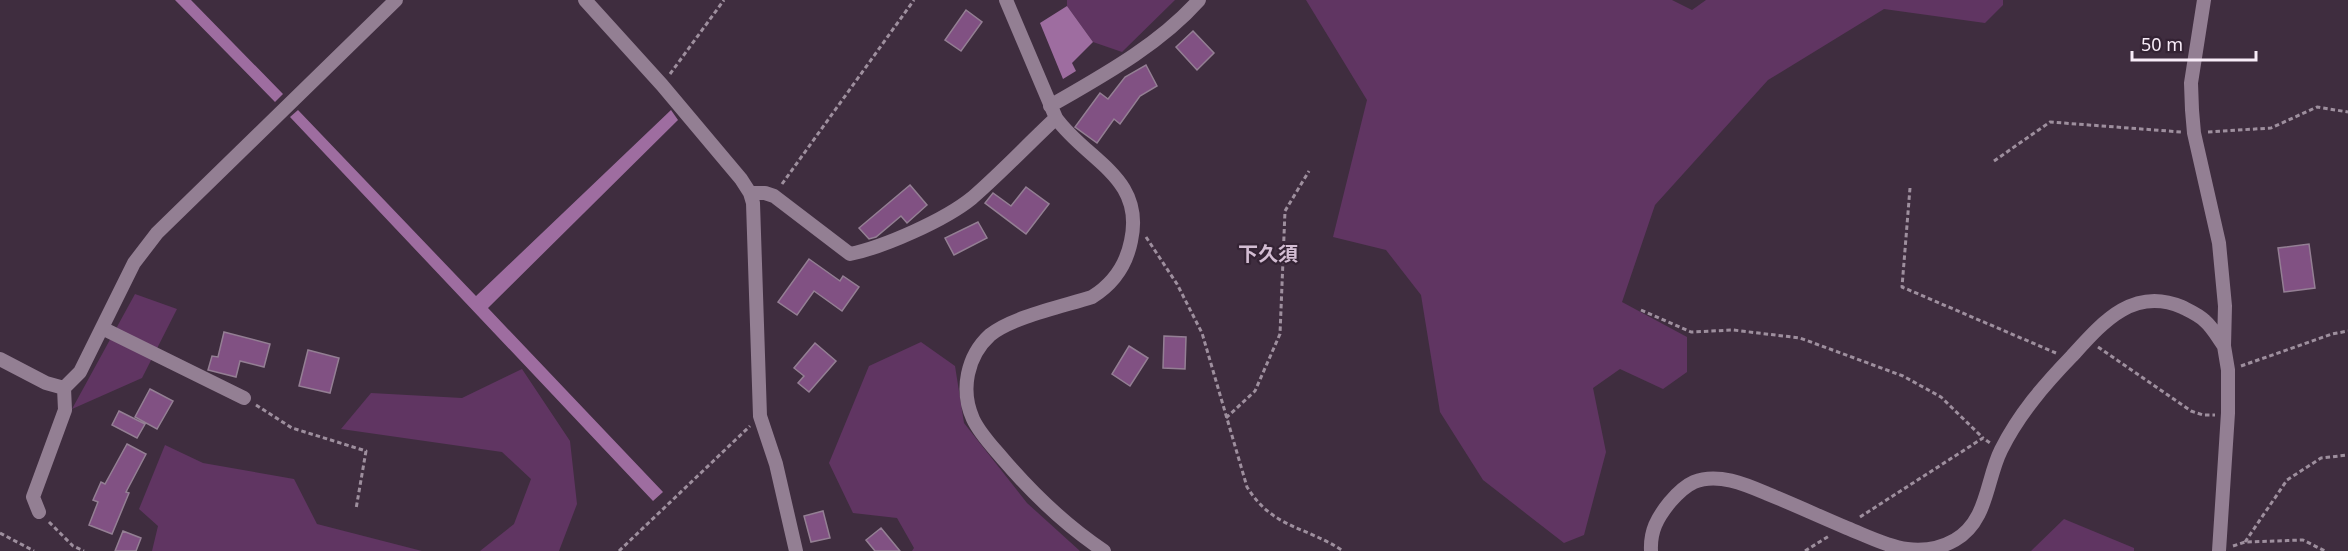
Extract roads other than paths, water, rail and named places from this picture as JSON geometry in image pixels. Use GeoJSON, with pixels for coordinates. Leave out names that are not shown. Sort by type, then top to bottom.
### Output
{"type":"FeatureCollection","features":[{"type":"Feature","properties":{"kind":"street"},"geometry":{"type":"LineString","coordinates":[[39,512],[33,497],[65,410],[64,388],[80,372],[134,263],[157,233],[396,0]]}},
{"type":"Feature","properties":{"kind":"street"},"geometry":{"type":"LineString","coordinates":[[585,0],[662,85],[741,179],[750,193],[753,203],[759,416],[776,464],[796,551]]}},
{"type":"Feature","properties":{"kind":"street"},"geometry":{"type":"LineString","coordinates":[[1006,0],[1053,112],[1065,131],[1112,171],[1125,189],[1133,208],[1135,225],[1128,254],[1119,273],[1110,284],[1092,297],[1010,323],[992,334],[974,355],[968,369],[967,403],[983,435],[1032,493],[1084,538],[1104,551]]}},
{"type":"Feature","properties":{"kind":"street"},"geometry":{"type":"LineString","coordinates":[[750,193],[765,193],[774,196],[850,254],[865,251],[927,225],[970,199],[1053,112],[1091,82],[1168,30],[1199,0]]}},
{"type":"Feature","properties":{"kind":"street"},"geometry":{"type":"LineString","coordinates":[[2205,0],[2191,83],[2194,133],[2219,243],[2225,306],[2224,346],[2228,370],[2228,413],[2224,549]]}},
{"type":"Feature","properties":{"kind":"street"},"geometry":{"type":"LineString","coordinates":[[1651,551],[1650,535],[1660,515],[1677,494],[1695,482],[1717,478],[1747,485],[1882,543],[1908,550],[1934,549],[1955,540],[1968,530],[1980,513],[2000,452],[2013,427],[2041,389],[2108,319],[2126,307],[2157,300],[2190,311],[2205,321],[2224,346]]}},
{"type":"Feature","properties":{"kind":"street"},"geometry":{"type":"LineString","coordinates":[[102,328],[244,398]]}},
{"type":"Feature","properties":{"kind":"street"},"geometry":{"type":"LineString","coordinates":[[0,359],[46,383],[64,388]]}},
{"type":"Feature","properties":{"kind":"district","name":"下久須"},"geometry":{"type":"Point","coordinates":[1268,253]}}]}
